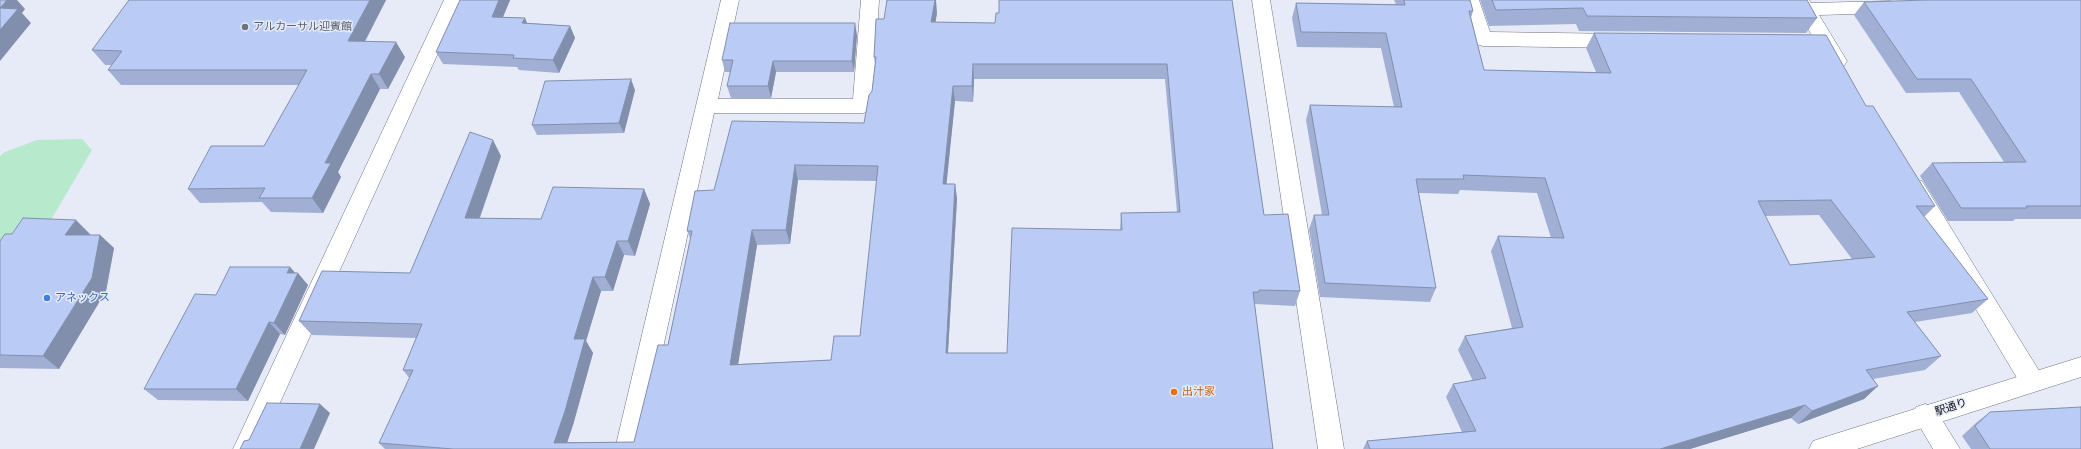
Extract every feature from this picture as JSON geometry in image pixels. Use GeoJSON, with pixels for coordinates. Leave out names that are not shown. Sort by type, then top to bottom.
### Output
{"type":"FeatureCollection","features":[{"type":"Feature","properties":{"kind":"street"},"geometry":{"type":"LineString","coordinates":[[246,449],[453,0]]}},
{"type":"Feature","properties":{"kind":"street"},"geometry":{"type":"LineString","coordinates":[[628,449],[730,0]]}},
{"type":"Feature","properties":{"kind":"street"},"geometry":{"type":"LineString","coordinates":[[705,106],[863,106],[870,0]]}},
{"type":"Feature","properties":{"kind":"street"},"geometry":{"type":"LineString","coordinates":[[1261,0],[1331,449]]}},
{"type":"Feature","properties":{"kind":"street"},"geometry":{"type":"LineString","coordinates":[[1470,0],[1483,40],[1636,41]]}},
{"type":"Feature","properties":{"kind":"street"},"geometry":{"type":"LineString","coordinates":[[1803,4],[1907,6]]}},
{"type":"Feature","properties":{"kind":"street"},"geometry":{"type":"LineString","coordinates":[[1803,4],[1846,76]]}},
{"type":"Feature","properties":{"kind":"street"},"geometry":{"type":"LineString","coordinates":[[1802,42],[1826,42]]}},
{"type":"Feature","properties":{"kind":"street"},"geometry":{"type":"LineString","coordinates":[[1904,171],[2032,381]]}},
{"type":"Feature","properties":{"kind":"street","name":"駅通り"},"geometry":{"type":"LineString","coordinates":[[1822,449],[2032,381],[2078,372]]}},
{"type":"Feature","properties":{"kind":"street"},"geometry":{"type":"LineString","coordinates":[[1926,415],[1947,449]]}},
{"type":"Feature","properties":{"kind":"green space"},"geometry":{"type":"Polygon","coordinates":[[[82,139],[92,150],[51,220],[0,267],[0,156],[5,152],[37,140],[82,139]]]}},
{"type":"Feature","properties":{"kind":"building"},"geometry":{"type":"Polygon","coordinates":[[[0,0],[7,0],[0,8],[0,0]]]}},
{"type":"Feature","properties":{"kind":"building"},"geometry":{"type":"Polygon","coordinates":[[[129,0],[370,0],[348,41],[396,42],[379,74],[371,74],[325,163],[331,163],[312,198],[259,198],[265,188],[188,189],[211,146],[264,146],[307,70],[108,70],[122,51],[92,50],[129,0]]]}},
{"type":"Feature","properties":{"kind":"building"},"geometry":{"type":"Polygon","coordinates":[[[460,0],[499,0],[492,17],[525,18],[522,23],[570,26],[553,60],[513,58],[514,55],[436,52],[460,0]]]}},
{"type":"Feature","properties":{"kind":"building"},"geometry":{"type":"Polygon","coordinates":[[[887,0],[935,0],[931,22],[995,23],[996,13],[999,13],[999,0],[1232,0],[1264,215],[1288,214],[1300,291],[1259,290],[1259,292],[1253,292],[1273,449],[453,449],[379,443],[413,370],[403,370],[422,324],[299,321],[322,271],[410,273],[470,132],[493,140],[465,218],[541,219],[553,187],[644,189],[628,241],[617,241],[605,277],[593,277],[574,339],[585,339],[565,411],[554,443],[634,442],[658,345],[668,345],[692,231],[687,231],[695,191],[714,190],[732,121],[864,123],[869,95],[872,91],[876,57],[874,57],[876,19],[884,19],[887,0]],[[973,64],[972,86],[953,86],[943,184],[955,184],[946,353],[1007,353],[1012,228],[1122,230],[1121,213],[1180,212],[1167,64],[973,64]],[[795,165],[786,230],[752,230],[730,365],[831,360],[834,336],[860,336],[878,166],[795,165]]]}},
{"type":"Feature","properties":{"kind":"building"},"geometry":{"type":"Polygon","coordinates":[[[1404,0],[1470,0],[1473,11],[1469,11],[1484,70],[1611,73],[1594,33],[1826,35],[1866,106],[1873,106],[1935,206],[1916,206],[1988,299],[1907,312],[1941,356],[1866,370],[1878,386],[1812,411],[1805,405],[1660,449],[1370,449],[1367,441],[1476,431],[1453,384],[1486,378],[1465,336],[1523,327],[1498,236],[1564,238],[1545,178],[1463,175],[1464,179],[1416,179],[1436,288],[1325,283],[1314,215],[1329,215],[1310,105],[1402,107],[1386,33],[1301,32],[1296,3],[1405,5],[1404,0]],[[1831,200],[1758,201],[1790,265],[1875,257],[1831,200]]]}},
{"type":"Feature","properties":{"kind":"building"},"geometry":{"type":"Polygon","coordinates":[[[1492,0],[1807,0],[1817,18],[1587,16],[1583,8],[1496,10],[1492,0]]]}},
{"type":"Feature","properties":{"kind":"building"},"geometry":{"type":"Polygon","coordinates":[[[1926,0],[2081,0],[2081,206],[1961,208],[1932,163],[2026,162],[1971,79],[1917,79],[1864,2],[1926,0]]]}},
{"type":"Feature","properties":{"kind":"building"},"geometry":{"type":"Polygon","coordinates":[[[0,8],[18,9],[0,30],[0,8]]]}},
{"type":"Feature","properties":{"kind":"building"},"geometry":{"type":"Polygon","coordinates":[[[730,23],[855,23],[852,61],[773,61],[768,86],[727,86],[733,60],[722,60],[730,23]]]}},
{"type":"Feature","properties":{"kind":"building"},"geometry":{"type":"Polygon","coordinates":[[[631,79],[619,123],[532,125],[545,81],[631,79]]]}},
{"type":"Feature","properties":{"kind":"building"},"geometry":{"type":"Polygon","coordinates":[[[23,218],[76,220],[65,235],[100,235],[92,278],[43,356],[0,355],[0,241],[5,234],[12,234],[23,218]]]}},
{"type":"Feature","properties":{"kind":"building"},"geometry":{"type":"Polygon","coordinates":[[[230,267],[290,267],[287,273],[298,273],[274,323],[269,322],[236,389],[144,389],[195,294],[216,295],[230,267]]]}},
{"type":"Feature","properties":{"kind":"building"},"geometry":{"type":"Polygon","coordinates":[[[267,403],[320,404],[300,449],[240,449],[244,441],[249,440],[267,403]]]}},
{"type":"Feature","properties":{"kind":"building"},"geometry":{"type":"Polygon","coordinates":[[[2081,407],[2081,449],[1990,449],[1975,426],[1990,412],[2081,407]]]}},
{"type":"Feature","properties":{"kind":"place","name":"アルカーサル迎賓館"},"geometry":{"type":"Point","coordinates":[245,27]}},
{"type":"Feature","properties":{"kind":"place","name":"アネックス"},"geometry":{"type":"Point","coordinates":[47,298]}},
{"type":"Feature","properties":{"kind":"place","name":"出汁家"},"geometry":{"type":"Point","coordinates":[1174,392]}}]}
